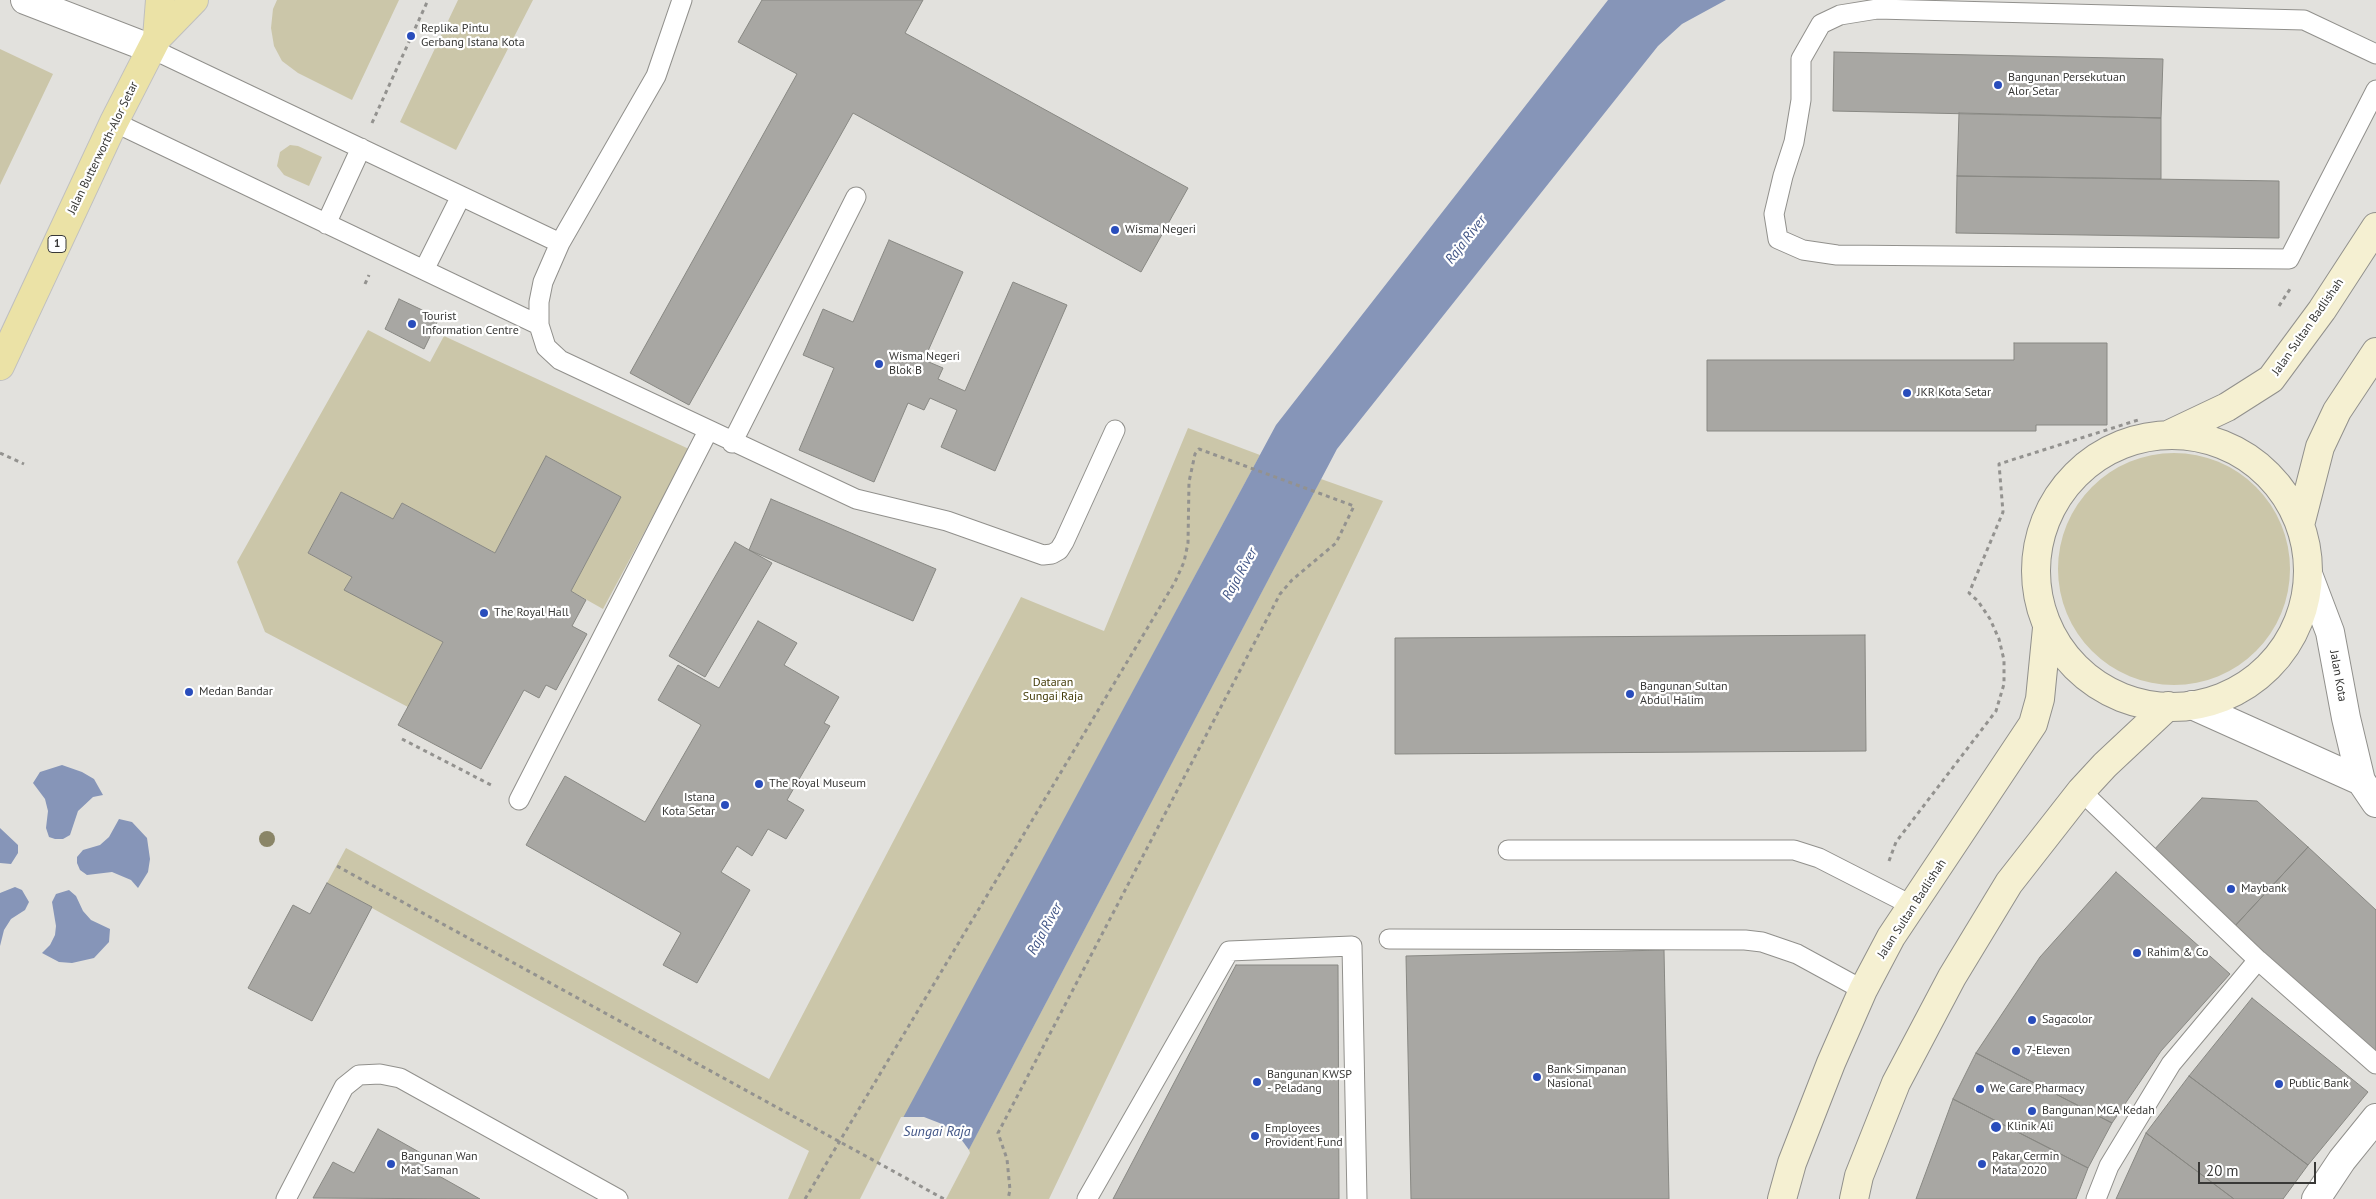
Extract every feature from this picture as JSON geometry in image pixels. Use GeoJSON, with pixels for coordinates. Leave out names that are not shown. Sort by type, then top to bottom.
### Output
{"type":"FeatureCollection","features":[{"type":"Feature","properties":{"kind":"main road","name":"1"},"geometry":{"type":"LineString","coordinates":[[154,43],[160,0]]}},
{"type":"Feature","properties":{"kind":"main road","name":"1"},"geometry":{"type":"LineString","coordinates":[[154,43],[194,0]]}},
{"type":"Feature","properties":{"kind":"main road","name":"Jalan Butterworth-Alor Setar"},"geometry":{"type":"LineString","coordinates":[[0,366],[114,122],[154,43]]}},
{"type":"Feature","properties":{"kind":"main road","name":"Jalan Sultan Badlishah"},"geometry":{"type":"LineString","coordinates":[[2168,434],[2227,407],[2271,379],[2322,310],[2376,227]]}},
{"type":"Feature","properties":{"kind":"main road"},"geometry":{"type":"LineString","coordinates":[[2300,525],[2320,447],[2337,411],[2376,352]]}},
{"type":"Feature","properties":{"kind":"main road"},"geometry":{"type":"LineString","coordinates":[[2168,434],[2197,437],[2224,445],[2249,458],[2270,477],[2288,499],[2300,525],[2306,549],[2308,574],[2299,620],[2274,660],[2257,676],[2237,690],[2215,699],[2180,706],[2132,703],[2105,690],[2071,664],[2047,628],[2041,615],[2034,564],[2046,514],[2076,473],[2119,445],[2168,434]]}},
{"type":"Feature","properties":{"kind":"main road","name":"Jalan Sultan Badlishah"},"geometry":{"type":"LineString","coordinates":[[1782,1199],[1792,1162],[1863,990],[1891,937],[2033,724],[2040,698],[2047,628]]}},
{"type":"Feature","properties":{"kind":"main road"},"geometry":{"type":"LineString","coordinates":[[1854,1199],[1859,1176],[1896,1083],[1952,977],[2009,883],[2081,791],[2105,765],[2180,706]]}},
{"type":"Feature","properties":{"kind":"street"},"geometry":{"type":"LineString","coordinates":[[25,0],[154,43]]}},
{"type":"Feature","properties":{"kind":"street","name":"Jalan Kota"},"geometry":{"type":"LineString","coordinates":[[2308,574],[2330,632],[2346,718],[2361,781],[2376,803]]}},
{"type":"Feature","properties":{"kind":"street"},"geometry":{"type":"LineString","coordinates":[[2180,706],[2361,781]]}},
{"type":"Feature","properties":{"kind":"street"},"geometry":{"type":"LineString","coordinates":[[2316,1199],[2342,1160],[2376,1118]]}},
{"type":"Feature","properties":{"kind":"lane"},"geometry":{"type":"LineString","coordinates":[[682,0],[656,76],[560,243],[543,282],[539,302],[539,325],[546,347],[560,360],[732,443],[856,499],[947,521],[1043,555],[1052,554],[1059,550],[1064,542],[1115,430]]}},
{"type":"Feature","properties":{"kind":"lane"},"geometry":{"type":"LineString","coordinates":[[2376,54],[2304,20],[1877,9],[1840,15],[1821,24],[1801,59],[1801,100],[1797,125],[1774,214],[1778,239],[1803,250],[1837,255],[2288,259],[2376,90]]}},
{"type":"Feature","properties":{"kind":"lane"},"geometry":{"type":"LineString","coordinates":[[154,43],[361,148],[560,243]]}},
{"type":"Feature","properties":{"kind":"lane"},"geometry":{"type":"LineString","coordinates":[[114,122],[539,325]]}},
{"type":"Feature","properties":{"kind":"lane"},"geometry":{"type":"LineString","coordinates":[[326,224],[361,148]]}},
{"type":"Feature","properties":{"kind":"lane"},"geometry":{"type":"LineString","coordinates":[[424,270],[461,196]]}},
{"type":"Feature","properties":{"kind":"lane"},"geometry":{"type":"LineString","coordinates":[[732,443],[856,197]]}},
{"type":"Feature","properties":{"kind":"lane"},"geometry":{"type":"LineString","coordinates":[[519,800],[708,431]]}},
{"type":"Feature","properties":{"kind":"lane"},"geometry":{"type":"LineString","coordinates":[[2081,791],[2258,960],[2376,1064]]}},
{"type":"Feature","properties":{"kind":"lane"},"geometry":{"type":"LineString","coordinates":[[1508,850],[1794,850],[1819,858],[1913,906]]}},
{"type":"Feature","properties":{"kind":"lane"},"geometry":{"type":"LineString","coordinates":[[1389,939],[1754,941],[1798,954],[1863,990]]}},
{"type":"Feature","properties":{"kind":"lane"},"geometry":{"type":"LineString","coordinates":[[1087,1199],[1229,951],[1352,946],[1358,1199]]}},
{"type":"Feature","properties":{"kind":"lane"},"geometry":{"type":"LineString","coordinates":[[2096,1199],[2109,1166],[2171,1064],[2258,960]]}},
{"type":"Feature","properties":{"kind":"lane"},"geometry":{"type":"LineString","coordinates":[[286,1199],[344,1087],[359,1075],[380,1074],[400,1078],[618,1199]]}},
{"type":"Feature","properties":{"kind":"path"},"geometry":{"type":"LineString","coordinates":[[361,148],[428,0]]}},
{"type":"Feature","properties":{"kind":"path"},"geometry":{"type":"LineString","coordinates":[[2274,313],[2296,281]]}},
{"type":"Feature","properties":{"kind":"path"},"geometry":{"type":"LineString","coordinates":[[1969,593],[2003,512],[2000,464],[2095,435],[2142,418]]}},
{"type":"Feature","properties":{"kind":"path"},"geometry":{"type":"LineString","coordinates":[[805,1199],[1175,582],[1184,562],[1188,544],[1189,482],[1195,454],[1199,449],[1354,506],[1336,543],[1292,580],[1280,594],[998,1133],[1007,1159],[1010,1190],[1008,1199]]}},
{"type":"Feature","properties":{"kind":"path"},"geometry":{"type":"LineString","coordinates":[[0,453],[24,464]]}},
{"type":"Feature","properties":{"kind":"path"},"geometry":{"type":"LineString","coordinates":[[402,739],[519,800]]}},
{"type":"Feature","properties":{"kind":"path"},"geometry":{"type":"LineString","coordinates":[[337,866],[944,1199]]}},
{"type":"Feature","properties":{"kind":"green space"},"geometry":{"type":"Polygon","coordinates":[[[277,0],[399,0],[352,100],[298,73],[282,61],[274,46],[271,28],[273,9],[277,0]]]}},
{"type":"Feature","properties":{"kind":"green space"},"geometry":{"type":"Polygon","coordinates":[[[458,0],[533,0],[456,150],[400,122],[458,0]]]}},
{"type":"Feature","properties":{"kind":"green space"},"geometry":{"type":"Polygon","coordinates":[[[0,49],[53,74],[0,185],[0,49]]]}},
{"type":"Feature","properties":{"kind":"green space"},"geometry":{"type":"Polygon","coordinates":[[[290,145],[298,146],[322,157],[309,186],[284,175],[277,166],[280,152],[290,145]]]}},
{"type":"Feature","properties":{"kind":"green space"},"geometry":{"type":"Polygon","coordinates":[[[368,330],[430,362],[444,336],[689,449],[603,609],[571,591],[621,497],[547,457],[495,553],[402,503],[393,519],[341,492],[308,553],[352,577],[345,589],[443,642],[408,707],[265,632],[237,562],[368,330]]]}},
{"type":"Feature","properties":{"kind":"green space","name":"Dataran Sungai Raja"},"geometry":{"type":"Polygon","coordinates":[[[1188,428],[1260,455],[905,1116],[969,1149],[1321,479],[1383,501],[1049,1199],[788,1199],[809,1151],[327,883],[346,848],[769,1079],[1021,597],[1104,631],[1188,428]]]}},
{"type":"Feature","properties":{"kind":"green space"},"geometry":{"type":"Polygon","coordinates":[[[2174,453],[2208,458],[2218,462],[2238,473],[2256,487],[2270,505],[2281,525],[2285,535],[2290,569],[2285,603],[2281,613],[2270,633],[2256,651],[2238,665],[2218,676],[2208,680],[2174,685],[2140,680],[2130,676],[2110,665],[2092,651],[2078,633],[2067,613],[2063,603],[2058,569],[2063,535],[2067,525],[2078,505],[2092,487],[2110,473],[2130,462],[2140,458],[2174,453]]]}},
{"type":"Feature","properties":{"kind":"water","name":"Sungai Raja"},"geometry":{"type":"Polygon","coordinates":[[[1608,0],[1726,0],[1682,24],[1658,46],[1337,449],[943,1199],[863,1199],[904,1116],[1276,425],[1608,0]]]}},
{"type":"Feature","properties":{"kind":"water"},"geometry":{"type":"Polygon","coordinates":[[[62,765],[82,772],[94,779],[103,795],[93,797],[78,811],[70,835],[63,839],[55,839],[49,837],[46,828],[48,811],[45,799],[33,783],[40,772],[62,765]]]}},
{"type":"Feature","properties":{"kind":"water"},"geometry":{"type":"Polygon","coordinates":[[[119,819],[132,822],[147,838],[150,859],[148,872],[138,888],[131,880],[112,872],[87,875],[80,870],[77,863],[77,857],[83,850],[100,845],[109,837],[119,819]]]}},
{"type":"Feature","properties":{"kind":"water"},"geometry":{"type":"Polygon","coordinates":[[[0,828],[18,845],[18,853],[11,864],[0,863],[0,828]]]}},
{"type":"Feature","properties":{"kind":"water"},"geometry":{"type":"Polygon","coordinates":[[[15,887],[22,890],[29,902],[25,910],[11,919],[4,930],[0,946],[0,893],[15,887]]]}},
{"type":"Feature","properties":{"kind":"water"},"geometry":{"type":"Polygon","coordinates":[[[69,890],[76,896],[83,911],[91,920],[110,929],[109,942],[94,958],[72,963],[59,962],[42,953],[50,945],[55,935],[56,926],[52,902],[56,894],[69,890]]]}},
{"type":"Feature","properties":{"kind":"pier"},"geometry":{"type":"Polygon","coordinates":[[[901,1117],[924,1117],[942,1124],[958,1135],[969,1150],[970,1153],[946,1199],[860,1199],[901,1117]]]}},
{"type":"Feature","properties":{"kind":"building","name":"Wisma Negeri"},"geometry":{"type":"Polygon","coordinates":[[[762,0],[923,0],[905,33],[1188,188],[1141,272],[853,113],[689,405],[630,373],[797,74],[738,42],[762,0]]]}},
{"type":"Feature","properties":{"kind":"building","name":"Bangunan Persekutuan Alor Setar"},"geometry":{"type":"Polygon","coordinates":[[[1834,52],[2163,59],[2161,118],[1833,111],[1834,52]]]}},
{"type":"Feature","properties":{"kind":"building"},"geometry":{"type":"Polygon","coordinates":[[[1959,113],[2161,118],[2161,179],[1957,176],[1959,113]]]}},
{"type":"Feature","properties":{"kind":"building"},"geometry":{"type":"Polygon","coordinates":[[[1957,176],[2279,181],[2279,238],[1956,233],[1957,176]]]}},
{"type":"Feature","properties":{"kind":"building","name":"Wisma Negeri Blok B"},"geometry":{"type":"Polygon","coordinates":[[[889,240],[963,272],[924,360],[943,368],[938,379],[965,391],[1013,282],[1067,305],[995,471],[941,447],[957,410],[930,398],[924,410],[908,403],[874,482],[799,450],[834,368],[803,355],[823,309],[853,322],[889,240]]]}},
{"type":"Feature","properties":{"kind":"building","name":"Tourist Information Centre"},"geometry":{"type":"Polygon","coordinates":[[[399,299],[439,318],[424,349],[385,329],[399,299]]]}},
{"type":"Feature","properties":{"kind":"building","name":"JKR Kota Setar"},"geometry":{"type":"Polygon","coordinates":[[[2014,343],[2107,343],[2107,425],[2036,425],[2036,431],[1707,431],[1707,360],[2014,360],[2014,343]]]}},
{"type":"Feature","properties":{"kind":"building","name":"The Royal Hall"},"geometry":{"type":"Polygon","coordinates":[[[546,456],[621,497],[571,591],[586,600],[572,626],[587,634],[556,690],[546,685],[539,698],[524,690],[481,769],[398,725],[443,642],[344,590],[352,577],[308,553],[341,492],[393,519],[402,503],[495,553],[546,456]]]}},
{"type":"Feature","properties":{"kind":"building"},"geometry":{"type":"Polygon","coordinates":[[[771,499],[936,569],[913,621],[749,550],[771,499]]]}},
{"type":"Feature","properties":{"kind":"building"},"geometry":{"type":"Polygon","coordinates":[[[735,542],[772,563],[705,677],[669,656],[735,542]]]}},
{"type":"Feature","properties":{"kind":"building","name":"Istana Kota Setar"},"geometry":{"type":"Polygon","coordinates":[[[758,621],[797,643],[784,665],[839,697],[824,723],[830,726],[787,800],[804,810],[786,839],[768,829],[752,856],[737,846],[721,872],[750,890],[697,983],[663,965],[681,933],[526,845],[565,776],[645,822],[701,725],[658,700],[678,665],[719,688],[758,621]]]}},
{"type":"Feature","properties":{"kind":"building","name":"Bangunan Sultan Abdul Halim"},"geometry":{"type":"Polygon","coordinates":[[[1865,635],[1866,751],[1395,754],[1395,638],[1865,635]]]}},
{"type":"Feature","properties":{"kind":"building","name":"Maybank"},"geometry":{"type":"Polygon","coordinates":[[[2202,798],[2257,801],[2308,847],[2234,927],[2152,852],[2202,798]]]}},
{"type":"Feature","properties":{"kind":"building"},"geometry":{"type":"Polygon","coordinates":[[[2308,847],[2376,910],[2376,1056],[2234,927],[2308,847]]]}},
{"type":"Feature","properties":{"kind":"building"},"geometry":{"type":"Polygon","coordinates":[[[2116,872],[2230,974],[2161,1051],[2112,1123],[1976,1053],[2040,957],[2116,872]]]}},
{"type":"Feature","properties":{"kind":"building"},"geometry":{"type":"Polygon","coordinates":[[[327,883],[372,907],[312,1021],[248,988],[293,905],[310,914],[327,883]]]}},
{"type":"Feature","properties":{"kind":"building","name":"Bank Simpanan Nasional"},"geometry":{"type":"Polygon","coordinates":[[[1664,950],[1669,1199],[1411,1199],[1406,956],[1664,950]]]}},
{"type":"Feature","properties":{"kind":"building","name":"Bangunan KWSP - Peladang"},"geometry":{"type":"Polygon","coordinates":[[[1236,965],[1338,965],[1339,1199],[1113,1199],[1236,965]]]}},
{"type":"Feature","properties":{"kind":"building","name":"Public Bank"},"geometry":{"type":"Polygon","coordinates":[[[2252,998],[2368,1092],[2308,1165],[2189,1076],[2252,998]]]}},
{"type":"Feature","properties":{"kind":"building","name":"Bangunan MCA Kedah"},"geometry":{"type":"Polygon","coordinates":[[[1976,1053],[2112,1123],[2088,1168],[1953,1099],[1976,1053]]]}},
{"type":"Feature","properties":{"kind":"building"},"geometry":{"type":"Polygon","coordinates":[[[2189,1076],[2308,1165],[2283,1199],[2234,1199],[2146,1133],[2189,1076]]]}},
{"type":"Feature","properties":{"kind":"building"},"geometry":{"type":"Polygon","coordinates":[[[1953,1099],[2088,1168],[2076,1199],[1916,1199],[1953,1099]]]}},
{"type":"Feature","properties":{"kind":"building","name":"Bangunan Wan Mat Saman"},"geometry":{"type":"Polygon","coordinates":[[[378,1129],[428,1157],[423,1167],[480,1199],[313,1198],[333,1162],[354,1173],[378,1129]]]}},
{"type":"Feature","properties":{"kind":"building"},"geometry":{"type":"Polygon","coordinates":[[[2146,1133],[2234,1199],[2116,1199],[2146,1133]]]}},
{"type":"Feature","properties":{"kind":"place","name":"Replika Pintu Gerbang Istana Kota"},"geometry":{"type":"Point","coordinates":[411,36]}},
{"type":"Feature","properties":{"kind":"place","name":"Bangunan Persekutuan Alor Setar"},"geometry":{"type":"Point","coordinates":[1998,85]}},
{"type":"Feature","properties":{"kind":"place","name":"Wisma Negeri"},"geometry":{"type":"Point","coordinates":[1115,230]}},
{"type":"Feature","properties":{"kind":"place","name":"Tourist Information Centre"},"geometry":{"type":"Point","coordinates":[412,324]}},
{"type":"Feature","properties":{"kind":"place","name":"Wisma Negeri Blok B"},"geometry":{"type":"Point","coordinates":[879,364]}},
{"type":"Feature","properties":{"kind":"place","name":"JKR Kota Setar"},"geometry":{"type":"Point","coordinates":[1907,393]}},
{"type":"Feature","properties":{"kind":"place","name":"The Royal Hall"},"geometry":{"type":"Point","coordinates":[484,613]}},
{"type":"Feature","properties":{"kind":"place","name":"Medan Bandar"},"geometry":{"type":"Point","coordinates":[189,692]}},
{"type":"Feature","properties":{"kind":"place","name":"Bangunan Sultan Abdul Halim"},"geometry":{"type":"Point","coordinates":[1630,694]}},
{"type":"Feature","properties":{"kind":"place","name":"The Royal Museum"},"geometry":{"type":"Point","coordinates":[759,784]}},
{"type":"Feature","properties":{"kind":"place","name":"Istana Kota Setar"},"geometry":{"type":"Point","coordinates":[725,805]}},
{"type":"Feature","properties":{"kind":"place","name":"Maybank"},"geometry":{"type":"Point","coordinates":[2231,889]}},
{"type":"Feature","properties":{"kind":"place","name":"Rahim & Co"},"geometry":{"type":"Point","coordinates":[2137,953]}},
{"type":"Feature","properties":{"kind":"place","name":"Sagacolor"},"geometry":{"type":"Point","coordinates":[2032,1020]}},
{"type":"Feature","properties":{"kind":"place","name":"7-Eleven"},"geometry":{"type":"Point","coordinates":[2016,1051]}},
{"type":"Feature","properties":{"kind":"place","name":"Bank Simpanan Nasional"},"geometry":{"type":"Point","coordinates":[1537,1077]}},
{"type":"Feature","properties":{"kind":"place","name":"Bangunan KWSP - Peladang"},"geometry":{"type":"Point","coordinates":[1257,1082]}},
{"type":"Feature","properties":{"kind":"place","name":"Public Bank"},"geometry":{"type":"Point","coordinates":[2279,1084]}},
{"type":"Feature","properties":{"kind":"place","name":"We Care Pharmacy"},"geometry":{"type":"Point","coordinates":[1980,1089]}},
{"type":"Feature","properties":{"kind":"place","name":"Bangunan MCA Kedah"},"geometry":{"type":"Point","coordinates":[2032,1111]}},
{"type":"Feature","properties":{"kind":"place","name":"Klinik Ali"},"geometry":{"type":"Point","coordinates":[1996,1127]}},
{"type":"Feature","properties":{"kind":"place","name":"Employees Provident Fund"},"geometry":{"type":"Point","coordinates":[1255,1136]}},
{"type":"Feature","properties":{"kind":"place","name":"Bangunan Wan Mat Saman"},"geometry":{"type":"Point","coordinates":[391,1164]}},
{"type":"Feature","properties":{"kind":"place","name":"Pakar Cermin Mata 2020"},"geometry":{"type":"Point","coordinates":[1982,1164]}},
{"type":"Feature","properties":{"kind":"water label","name":"Raja River"},"geometry":{"type":"Point","coordinates":[1466,240]}},
{"type":"Feature","properties":{"kind":"water label","name":"Raja River"},"geometry":{"type":"Point","coordinates":[1240,574]}},
{"type":"Feature","properties":{"kind":"water label","name":"Raja River"},"geometry":{"type":"Point","coordinates":[1045,929]}}]}
